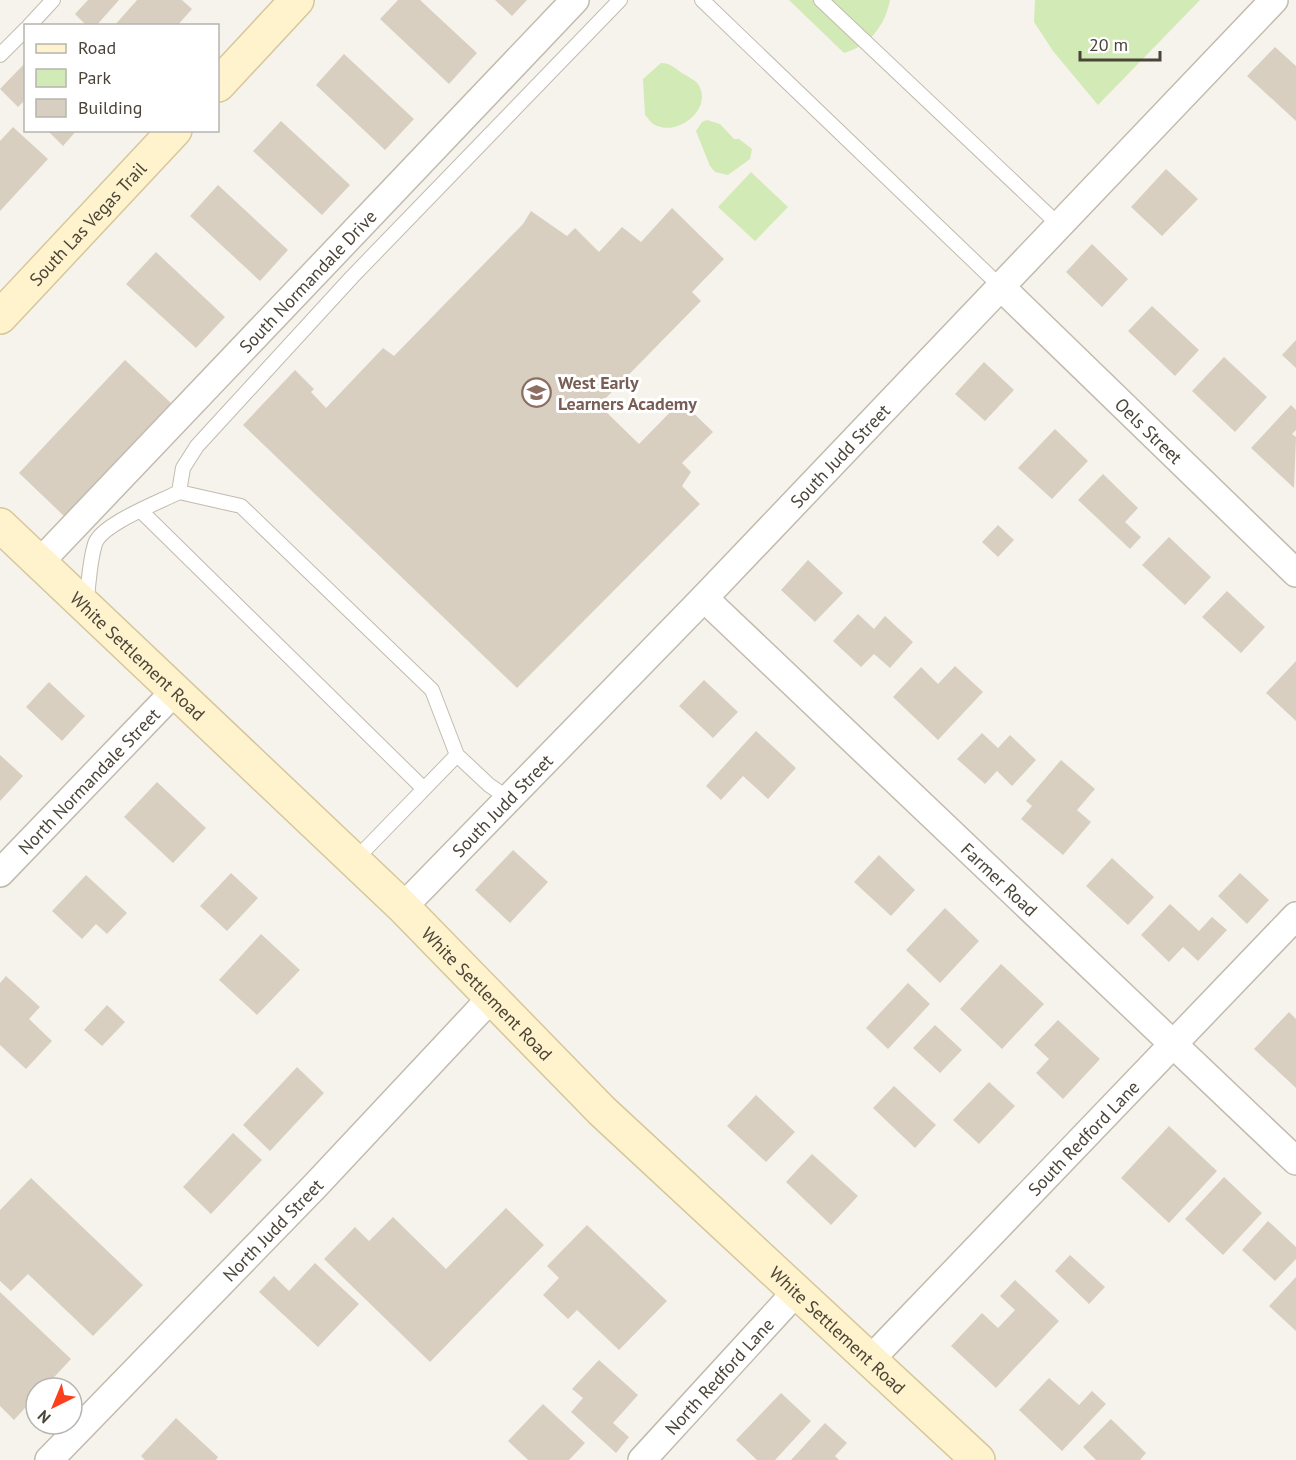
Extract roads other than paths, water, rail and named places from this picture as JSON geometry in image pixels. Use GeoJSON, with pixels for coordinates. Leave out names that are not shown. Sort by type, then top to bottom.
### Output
{"type":"FeatureCollection","features":[{"type":"Feature","properties":{"kind":"main road"},"geometry":{"type":"LineString","coordinates":[[219,84],[297,0]]}},
{"type":"Feature","properties":{"kind":"main road","name":"South Las Vegas Trail"},"geometry":{"type":"LineString","coordinates":[[1,313],[173,132]]}},
{"type":"Feature","properties":{"kind":"main road","name":"White Settlement Road"},"geometry":{"type":"LineString","coordinates":[[0,525],[403,907],[602,1111],[978,1460]]}},
{"type":"Feature","properties":{"kind":"street","name":"South Normandale Drive"},"geometry":{"type":"LineString","coordinates":[[40,562],[575,0]]}},
{"type":"Feature","properties":{"kind":"street","name":"South Judd Street"},"geometry":{"type":"LineString","coordinates":[[403,907],[704,598],[1274,0]]}},
{"type":"Feature","properties":{"kind":"street","name":"Oels Street"},"geometry":{"type":"LineString","coordinates":[[1001,287],[1296,573]]}},
{"type":"Feature","properties":{"kind":"street","name":"Farmer Road"},"geometry":{"type":"LineString","coordinates":[[704,598],[1296,1161]]}},
{"type":"Feature","properties":{"kind":"street","name":"North Normandale Street"},"geometry":{"type":"LineString","coordinates":[[0,873],[176,690]]}},
{"type":"Feature","properties":{"kind":"street","name":"South Redford Lane"},"geometry":{"type":"LineString","coordinates":[[870,1360],[1296,916]]}},
{"type":"Feature","properties":{"kind":"street","name":"North Judd Street"},"geometry":{"type":"LineString","coordinates":[[49,1460],[315,1186],[492,997]]}},
{"type":"Feature","properties":{"kind":"street","name":"North Redford Lane"},"geometry":{"type":"LineString","coordinates":[[642,1460],[796,1292]]}},
{"type":"Feature","properties":{"kind":"lane"},"geometry":{"type":"LineString","coordinates":[[30,24],[53,0]]}},
{"type":"Feature","properties":{"kind":"lane"},"geometry":{"type":"LineString","coordinates":[[179,492],[183,468],[189,456],[212,429],[352,277],[558,67],[620,0]]}},
{"type":"Feature","properties":{"kind":"lane"},"geometry":{"type":"LineString","coordinates":[[702,0],[1001,287]]}},
{"type":"Feature","properties":{"kind":"lane"},"geometry":{"type":"LineString","coordinates":[[820,0],[1059,225]]}},
{"type":"Feature","properties":{"kind":"lane"},"geometry":{"type":"LineString","coordinates":[[0,55],[24,30]]}},
{"type":"Feature","properties":{"kind":"lane"},"geometry":{"type":"LineString","coordinates":[[86,606],[95,543],[114,522],[142,512],[179,492],[241,506],[432,690],[458,755],[489,785],[508,798]]}},
{"type":"Feature","properties":{"kind":"lane"},"geometry":{"type":"LineString","coordinates":[[142,512],[424,789]]}},
{"type":"Feature","properties":{"kind":"lane"},"geometry":{"type":"LineString","coordinates":[[354,861],[458,755]]}},
{"type":"Feature","properties":{"kind":"place","name":"West Early Learners Academy"},"geometry":{"type":"Point","coordinates":[537,392]}}]}
